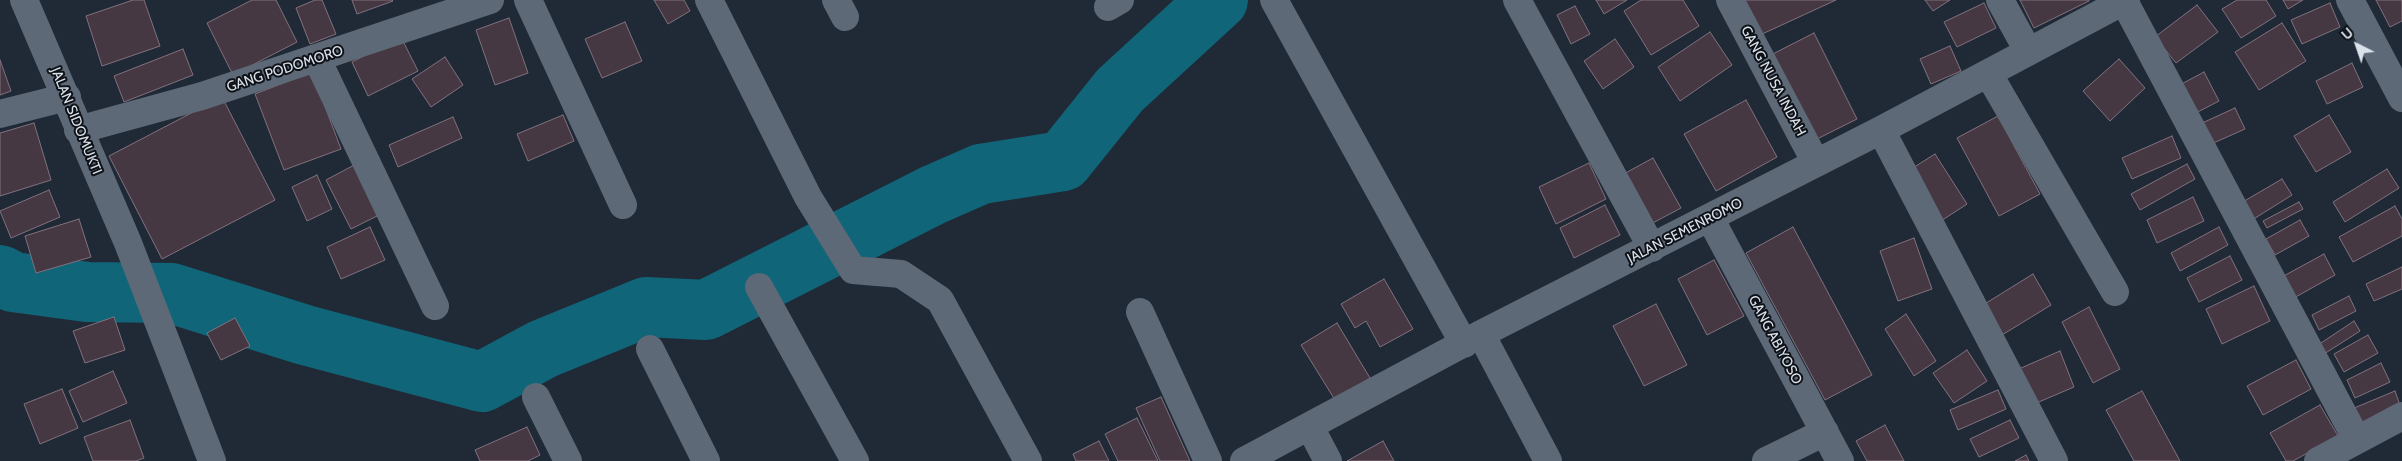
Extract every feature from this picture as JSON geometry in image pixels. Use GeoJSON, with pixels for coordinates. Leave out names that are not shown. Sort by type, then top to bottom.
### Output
{"type":"FeatureCollection","features":[{"type":"Feature","properties":{"kind":"street","name":"JALAN SIDOMUKTI"},"geometry":{"type":"LineString","coordinates":[[24,0],[67,97],[78,130],[159,318],[212,461]]}},
{"type":"Feature","properties":{"kind":"street","name":"GANG PODOMORO"},"geometry":{"type":"LineString","coordinates":[[78,130],[202,96],[490,0]]}},
{"type":"Feature","properties":{"kind":"street"},"geometry":{"type":"LineString","coordinates":[[528,0],[623,205]]}},
{"type":"Feature","properties":{"kind":"street"},"geometry":{"type":"LineString","coordinates":[[709,0],[825,227],[853,270],[902,274],[940,300],[1028,461]]}},
{"type":"Feature","properties":{"kind":"street"},"geometry":{"type":"LineString","coordinates":[[1517,0],[1652,248]]}},
{"type":"Feature","properties":{"kind":"street","name":"GANG NUSA INDAH"},"geometry":{"type":"LineString","coordinates":[[1730,0],[1816,163]]}},
{"type":"Feature","properties":{"kind":"street"},"geometry":{"type":"LineString","coordinates":[[2000,0],[2028,51]]}},
{"type":"Feature","properties":{"kind":"street"},"geometry":{"type":"LineString","coordinates":[[2350,0],[2402,98]]}},
{"type":"Feature","properties":{"kind":"street"},"geometry":{"type":"LineString","coordinates":[[2125,1],[2357,440]]}},
{"type":"Feature","properties":{"kind":"street","name":"JALAN SEMENROMO"},"geometry":{"type":"LineString","coordinates":[[1244,461],[1472,339],[1881,130],[2125,1]]}},
{"type":"Feature","properties":{"kind":"street"},"geometry":{"type":"LineString","coordinates":[[1277,6],[1472,339],[1548,461]]}},
{"type":"Feature","properties":{"kind":"street"},"geometry":{"type":"LineString","coordinates":[[317,59],[435,306]]}},
{"type":"Feature","properties":{"kind":"street"},"geometry":{"type":"LineString","coordinates":[[1988,73],[2115,292]]}},
{"type":"Feature","properties":{"kind":"street"},"geometry":{"type":"LineString","coordinates":[[0,114],[67,97]]}},
{"type":"Feature","properties":{"kind":"street"},"geometry":{"type":"LineString","coordinates":[[1881,130],[2054,461]]}},
{"type":"Feature","properties":{"kind":"street","name":"GANG ABIYOSO"},"geometry":{"type":"LineString","coordinates":[[1710,218],[1840,461]]}},
{"type":"Feature","properties":{"kind":"street"},"geometry":{"type":"LineString","coordinates":[[759,287],[855,461]]}},
{"type":"Feature","properties":{"kind":"street"},"geometry":{"type":"LineString","coordinates":[[1140,312],[1208,461]]}},
{"type":"Feature","properties":{"kind":"street"},"geometry":{"type":"LineString","coordinates":[[650,349],[706,461]]}},
{"type":"Feature","properties":{"kind":"street"},"geometry":{"type":"LineString","coordinates":[[536,397],[568,461]]}},
{"type":"Feature","properties":{"kind":"street"},"geometry":{"type":"LineString","coordinates":[[2318,461],[2402,416]]}},
{"type":"Feature","properties":{"kind":"street"},"geometry":{"type":"LineString","coordinates":[[1310,427],[1328,461]]}},
{"type":"Feature","properties":{"kind":"street"},"geometry":{"type":"LineString","coordinates":[[1766,461],[1825,432]]}},
{"type":"Feature","properties":{"kind":"building"},"geometry":{"type":"Polygon","coordinates":[[[133,0],[144,0],[160,46],[102,66],[86,16],[133,0]]]}},
{"type":"Feature","properties":{"kind":"building"},"geometry":{"type":"Polygon","coordinates":[[[252,0],[276,0],[297,42],[233,75],[207,23],[252,0]]]}},
{"type":"Feature","properties":{"kind":"building"},"geometry":{"type":"Polygon","coordinates":[[[315,0],[322,0],[336,34],[310,44],[296,8],[315,0]]]}},
{"type":"Feature","properties":{"kind":"building"},"geometry":{"type":"Polygon","coordinates":[[[352,0],[392,0],[393,1],[357,14],[352,0]]]}},
{"type":"Feature","properties":{"kind":"building"},"geometry":{"type":"Polygon","coordinates":[[[654,0],[684,0],[690,11],[668,24],[654,0]]]}},
{"type":"Feature","properties":{"kind":"building"},"geometry":{"type":"Polygon","coordinates":[[[1596,0],[1627,0],[1604,14],[1596,0]]]}},
{"type":"Feature","properties":{"kind":"building"},"geometry":{"type":"Polygon","coordinates":[[[1641,0],[1683,0],[1699,26],[1651,55],[1624,11],[1641,0]]]}},
{"type":"Feature","properties":{"kind":"building"},"geometry":{"type":"Polygon","coordinates":[[[1746,0],[1836,0],[1760,35],[1746,0]]]}},
{"type":"Feature","properties":{"kind":"building"},"geometry":{"type":"Polygon","coordinates":[[[1925,0],[1950,0],[1933,11],[1925,0]]]}},
{"type":"Feature","properties":{"kind":"building"},"geometry":{"type":"Polygon","coordinates":[[[2020,0],[2089,0],[2089,1],[2034,28],[2020,0]]]}},
{"type":"Feature","properties":{"kind":"building"},"geometry":{"type":"Polygon","coordinates":[[[2237,0],[2266,0],[2276,16],[2241,38],[2222,9],[2237,0]]]}},
{"type":"Feature","properties":{"kind":"building"},"geometry":{"type":"Polygon","coordinates":[[[2283,0],[2303,0],[2288,9],[2283,0]]]}},
{"type":"Feature","properties":{"kind":"building"},"geometry":{"type":"Polygon","coordinates":[[[2376,0],[2402,0],[2402,21],[2390,27],[2376,0]]]}},
{"type":"Feature","properties":{"kind":"building"},"geometry":{"type":"Polygon","coordinates":[[[1984,3],[1996,28],[1957,47],[1944,22],[1984,3]]]}},
{"type":"Feature","properties":{"kind":"building"},"geometry":{"type":"Polygon","coordinates":[[[2330,3],[2340,27],[2302,44],[2291,20],[2330,3]]]}},
{"type":"Feature","properties":{"kind":"building"},"geometry":{"type":"Polygon","coordinates":[[[2197,5],[2218,32],[2176,63],[2155,37],[2197,5]]]}},
{"type":"Feature","properties":{"kind":"building"},"geometry":{"type":"Polygon","coordinates":[[[1575,6],[1590,34],[1571,44],[1557,15],[1575,6]]]}},
{"type":"Feature","properties":{"kind":"building"},"geometry":{"type":"Polygon","coordinates":[[[509,18],[528,73],[495,85],[476,30],[509,18]]]}},
{"type":"Feature","properties":{"kind":"building"},"geometry":{"type":"Polygon","coordinates":[[[625,22],[642,61],[602,78],[585,39],[625,22]]]}},
{"type":"Feature","properties":{"kind":"building"},"geometry":{"type":"Polygon","coordinates":[[[2282,23],[2306,61],[2259,90],[2235,52],[2282,23]]]}},
{"type":"Feature","properties":{"kind":"building"},"geometry":{"type":"Polygon","coordinates":[[[1710,32],[1732,65],[1680,101],[1658,67],[1710,32]]]}},
{"type":"Feature","properties":{"kind":"building"},"geometry":{"type":"Polygon","coordinates":[[[1814,33],[1857,119],[1809,143],[1765,58],[1814,33]]]}},
{"type":"Feature","properties":{"kind":"building"},"geometry":{"type":"Polygon","coordinates":[[[401,37],[418,71],[368,96],[352,62],[401,37]]]}},
{"type":"Feature","properties":{"kind":"building"},"geometry":{"type":"Polygon","coordinates":[[[1615,39],[1634,67],[1603,89],[1584,61],[1615,39]]]}},
{"type":"Feature","properties":{"kind":"building"},"geometry":{"type":"Polygon","coordinates":[[[1950,46],[1961,71],[1931,84],[1920,59],[1950,46]]]}},
{"type":"Feature","properties":{"kind":"building"},"geometry":{"type":"Polygon","coordinates":[[[183,49],[193,75],[124,102],[114,76],[183,49]]]}},
{"type":"Feature","properties":{"kind":"building"},"geometry":{"type":"Polygon","coordinates":[[[445,57],[463,85],[431,107],[412,79],[445,57]]]}},
{"type":"Feature","properties":{"kind":"building"},"geometry":{"type":"Polygon","coordinates":[[[2119,59],[2145,88],[2110,121],[2083,91],[2119,59]]]}},
{"type":"Feature","properties":{"kind":"building"},"geometry":{"type":"Polygon","coordinates":[[[0,60],[11,91],[0,95],[0,60]]]}},
{"type":"Feature","properties":{"kind":"building"},"geometry":{"type":"Polygon","coordinates":[[[2352,63],[2363,87],[2327,104],[2316,81],[2352,63]]]}},
{"type":"Feature","properties":{"kind":"building"},"geometry":{"type":"Polygon","coordinates":[[[312,72],[341,149],[284,170],[255,94],[312,72]]]}},
{"type":"Feature","properties":{"kind":"building"},"geometry":{"type":"Polygon","coordinates":[[[2204,72],[2219,101],[2190,116],[2176,87],[2204,72]]]}},
{"type":"Feature","properties":{"kind":"building"},"geometry":{"type":"Polygon","coordinates":[[[222,97],[275,200],[162,259],[109,156],[222,97]]]}},
{"type":"Feature","properties":{"kind":"building"},"geometry":{"type":"Polygon","coordinates":[[[1746,100],[1777,157],[1716,191],[1684,134],[1746,100]]]}},
{"type":"Feature","properties":{"kind":"building"},"geometry":{"type":"Polygon","coordinates":[[[2235,108],[2245,129],[2209,145],[2200,124],[2235,108]]]}},
{"type":"Feature","properties":{"kind":"building"},"geometry":{"type":"Polygon","coordinates":[[[563,115],[574,141],[528,161],[517,134],[563,115]]]}},
{"type":"Feature","properties":{"kind":"building"},"geometry":{"type":"Polygon","coordinates":[[[2329,115],[2351,152],[2316,172],[2294,136],[2329,115]]]}},
{"type":"Feature","properties":{"kind":"building"},"geometry":{"type":"Polygon","coordinates":[[[1998,116],[2040,194],[1999,216],[1957,138],[1998,116]]]}},
{"type":"Feature","properties":{"kind":"building"},"geometry":{"type":"Polygon","coordinates":[[[453,117],[462,138],[398,167],[389,145],[453,117]]]}},
{"type":"Feature","properties":{"kind":"building"},"geometry":{"type":"Polygon","coordinates":[[[34,123],[51,180],[0,196],[0,133],[34,123]]]}},
{"type":"Feature","properties":{"kind":"building"},"geometry":{"type":"Polygon","coordinates":[[[2172,136],[2181,158],[2132,179],[2122,158],[2172,136]]]}},
{"type":"Feature","properties":{"kind":"building"},"geometry":{"type":"Polygon","coordinates":[[[1935,154],[1967,204],[1941,221],[1908,171],[1935,154]]]}},
{"type":"Feature","properties":{"kind":"building"},"geometry":{"type":"Polygon","coordinates":[[[1653,158],[1681,208],[1647,226],[1620,176],[1653,158]]]}},
{"type":"Feature","properties":{"kind":"building"},"geometry":{"type":"Polygon","coordinates":[[[358,163],[383,213],[351,229],[326,180],[358,163]]]}},
{"type":"Feature","properties":{"kind":"building"},"geometry":{"type":"Polygon","coordinates":[[[1589,163],[1606,199],[1556,224],[1539,187],[1589,163]]]}},
{"type":"Feature","properties":{"kind":"building"},"geometry":{"type":"Polygon","coordinates":[[[2187,164],[2195,179],[2140,210],[2131,194],[2187,164]]]}},
{"type":"Feature","properties":{"kind":"building"},"geometry":{"type":"Polygon","coordinates":[[[2387,169],[2399,188],[2345,222],[2333,202],[2387,169]]]}},
{"type":"Feature","properties":{"kind":"building"},"geometry":{"type":"Polygon","coordinates":[[[317,175],[332,209],[307,221],[292,187],[317,175]]]}},
{"type":"Feature","properties":{"kind":"building"},"geometry":{"type":"Polygon","coordinates":[[[2282,179],[2292,195],[2252,220],[2241,203],[2282,179]]]}},
{"type":"Feature","properties":{"kind":"building"},"geometry":{"type":"Polygon","coordinates":[[[49,190],[60,217],[11,238],[0,211],[49,190]]]}},
{"type":"Feature","properties":{"kind":"building"},"geometry":{"type":"Polygon","coordinates":[[[2193,197],[2204,221],[2157,243],[2147,220],[2193,197]]]}},
{"type":"Feature","properties":{"kind":"building"},"geometry":{"type":"Polygon","coordinates":[[[2299,202],[2303,209],[2267,228],[2263,221],[2299,202]]]}},
{"type":"Feature","properties":{"kind":"building"},"geometry":{"type":"Polygon","coordinates":[[[1605,205],[1620,235],[1574,258],[1560,228],[1605,205]]]}},
{"type":"Feature","properties":{"kind":"building"},"geometry":{"type":"Polygon","coordinates":[[[2395,206],[2402,219],[2402,236],[2353,262],[2339,237],[2395,206]]]}},
{"type":"Feature","properties":{"kind":"building"},"geometry":{"type":"Polygon","coordinates":[[[79,219],[91,257],[36,273],[25,236],[79,219]]]}},
{"type":"Feature","properties":{"kind":"building"},"geometry":{"type":"Polygon","coordinates":[[[2300,220],[2309,236],[2275,255],[2266,239],[2300,220]]]}},
{"type":"Feature","properties":{"kind":"building"},"geometry":{"type":"Polygon","coordinates":[[[370,227],[385,260],[341,279],[327,247],[370,227]]]}},
{"type":"Feature","properties":{"kind":"building"},"geometry":{"type":"Polygon","coordinates":[[[1793,227],[1872,375],[1825,400],[1746,253],[1793,227]]]}},
{"type":"Feature","properties":{"kind":"building"},"geometry":{"type":"Polygon","coordinates":[[[2219,227],[2228,245],[2180,271],[2171,253],[2219,227]]]}},
{"type":"Feature","properties":{"kind":"building"},"geometry":{"type":"Polygon","coordinates":[[[1914,238],[1932,289],[1898,301],[1880,251],[1914,238]]]}},
{"type":"Feature","properties":{"kind":"building"},"geometry":{"type":"Polygon","coordinates":[[[2324,254],[2335,275],[2292,299],[2280,278],[2324,254]]]}},
{"type":"Feature","properties":{"kind":"building"},"geometry":{"type":"Polygon","coordinates":[[[2230,256],[2242,280],[2199,302],[2187,278],[2230,256]]]}},
{"type":"Feature","properties":{"kind":"building"},"geometry":{"type":"Polygon","coordinates":[[[1714,260],[1744,316],[1707,335],[1678,279],[1714,260]]]}},
{"type":"Feature","properties":{"kind":"building"},"geometry":{"type":"Polygon","coordinates":[[[2402,267],[2402,289],[2374,301],[2366,284],[2402,267]]]}},
{"type":"Feature","properties":{"kind":"building"},"geometry":{"type":"Polygon","coordinates":[[[2033,274],[2051,305],[2002,335],[1983,305],[2033,274]]]}},
{"type":"Feature","properties":{"kind":"building"},"geometry":{"type":"Polygon","coordinates":[[[1384,279],[1413,329],[1380,347],[1366,321],[1355,328],[1341,304],[1384,279]]]}},
{"type":"Feature","properties":{"kind":"building"},"geometry":{"type":"Polygon","coordinates":[[[2254,286],[2270,321],[2222,344],[2206,309],[2254,286]]]}},
{"type":"Feature","properties":{"kind":"building"},"geometry":{"type":"Polygon","coordinates":[[[2349,296],[2356,311],[2319,330],[2312,315],[2349,296]]]}},
{"type":"Feature","properties":{"kind":"building"},"geometry":{"type":"Polygon","coordinates":[[[1656,304],[1687,365],[1644,386],[1613,326],[1656,304]]]}},
{"type":"Feature","properties":{"kind":"building"},"geometry":{"type":"Polygon","coordinates":[[[2089,307],[2120,369],[2093,383],[2062,322],[2089,307]]]}},
{"type":"Feature","properties":{"kind":"building"},"geometry":{"type":"Polygon","coordinates":[[[1906,314],[1936,361],[1914,376],[1885,329],[1906,314]]]}},
{"type":"Feature","properties":{"kind":"building"},"geometry":{"type":"Polygon","coordinates":[[[114,317],[125,350],[85,363],[73,331],[114,317]]]}},
{"type":"Feature","properties":{"kind":"building"},"geometry":{"type":"Polygon","coordinates":[[[235,318],[250,346],[221,360],[207,333],[235,318]]]}},
{"type":"Feature","properties":{"kind":"building"},"geometry":{"type":"Polygon","coordinates":[[[2354,321],[2360,331],[2324,354],[2318,345],[2354,321]]]}},
{"type":"Feature","properties":{"kind":"building"},"geometry":{"type":"Polygon","coordinates":[[[1337,323],[1370,378],[1335,400],[1301,345],[1337,323]]]}},
{"type":"Feature","properties":{"kind":"building"},"geometry":{"type":"Polygon","coordinates":[[[2368,335],[2378,353],[2344,372],[2334,354],[2368,335]]]}},
{"type":"Feature","properties":{"kind":"building"},"geometry":{"type":"Polygon","coordinates":[[[1967,350],[1987,381],[1954,403],[1933,373],[1967,350]]]}},
{"type":"Feature","properties":{"kind":"building"},"geometry":{"type":"Polygon","coordinates":[[[2060,351],[2074,387],[2027,407],[2012,372],[2060,351]]]}},
{"type":"Feature","properties":{"kind":"building"},"geometry":{"type":"Polygon","coordinates":[[[2296,360],[2311,389],[2263,415],[2247,386],[2296,360]]]}},
{"type":"Feature","properties":{"kind":"building"},"geometry":{"type":"Polygon","coordinates":[[[2381,363],[2390,382],[2355,398],[2347,380],[2381,363]]]}},
{"type":"Feature","properties":{"kind":"building"},"geometry":{"type":"Polygon","coordinates":[[[113,371],[127,403],[83,422],[69,391],[113,371]]]}},
{"type":"Feature","properties":{"kind":"building"},"geometry":{"type":"Polygon","coordinates":[[[62,389],[78,428],[40,444],[24,404],[62,389]]]}},
{"type":"Feature","properties":{"kind":"building"},"geometry":{"type":"Polygon","coordinates":[[[1998,390],[2006,409],[1958,430],[1950,410],[1998,390]]]}},
{"type":"Feature","properties":{"kind":"building"},"geometry":{"type":"Polygon","coordinates":[[[2142,391],[2180,461],[2134,461],[2106,410],[2142,391]]]}},
{"type":"Feature","properties":{"kind":"building"},"geometry":{"type":"Polygon","coordinates":[[[2395,391],[2401,408],[2355,428],[2347,411],[2395,391]]]}},
{"type":"Feature","properties":{"kind":"building"},"geometry":{"type":"Polygon","coordinates":[[[1161,397],[1190,461],[1160,461],[1136,408],[1161,397]]]}},
{"type":"Feature","properties":{"kind":"building"},"geometry":{"type":"Polygon","coordinates":[[[2320,405],[2338,436],[2293,461],[2286,461],[2270,433],[2320,405]]]}},
{"type":"Feature","properties":{"kind":"building"},"geometry":{"type":"Polygon","coordinates":[[[1137,418],[1158,461],[1118,461],[1105,434],[1137,418]]]}},
{"type":"Feature","properties":{"kind":"building"},"geometry":{"type":"Polygon","coordinates":[[[130,420],[144,458],[136,461],[93,461],[84,437],[130,420]]]}},
{"type":"Feature","properties":{"kind":"building"},"geometry":{"type":"Polygon","coordinates":[[[2010,420],[2019,438],[1979,457],[1970,439],[2010,420]]]}},
{"type":"Feature","properties":{"kind":"building"},"geometry":{"type":"Polygon","coordinates":[[[1885,425],[1904,461],[1867,461],[1856,441],[1885,425]]]}},
{"type":"Feature","properties":{"kind":"building"},"geometry":{"type":"Polygon","coordinates":[[[527,427],[540,455],[528,461],[480,461],[475,450],[527,427]]]}},
{"type":"Feature","properties":{"kind":"building"},"geometry":{"type":"Polygon","coordinates":[[[1099,441],[1109,461],[1076,461],[1073,454],[1099,441]]]}},
{"type":"Feature","properties":{"kind":"building"},"geometry":{"type":"Polygon","coordinates":[[[1383,441],[1394,461],[1347,461],[1383,441]]]}},
{"type":"Feature","properties":{"kind":"building"},"geometry":{"type":"Polygon","coordinates":[[[2026,455],[2029,461],[2015,461],[2026,455]]]}},
{"type":"Feature","properties":{"kind":"waterway"},"geometry":{"type":"LineString","coordinates":[[0,275],[13,282],[87,292],[171,293],[305,335],[482,382],[543,349],[646,307],[706,310],[933,195],[981,174],[1063,161],[1120,90],[1218,0]]}}]}
